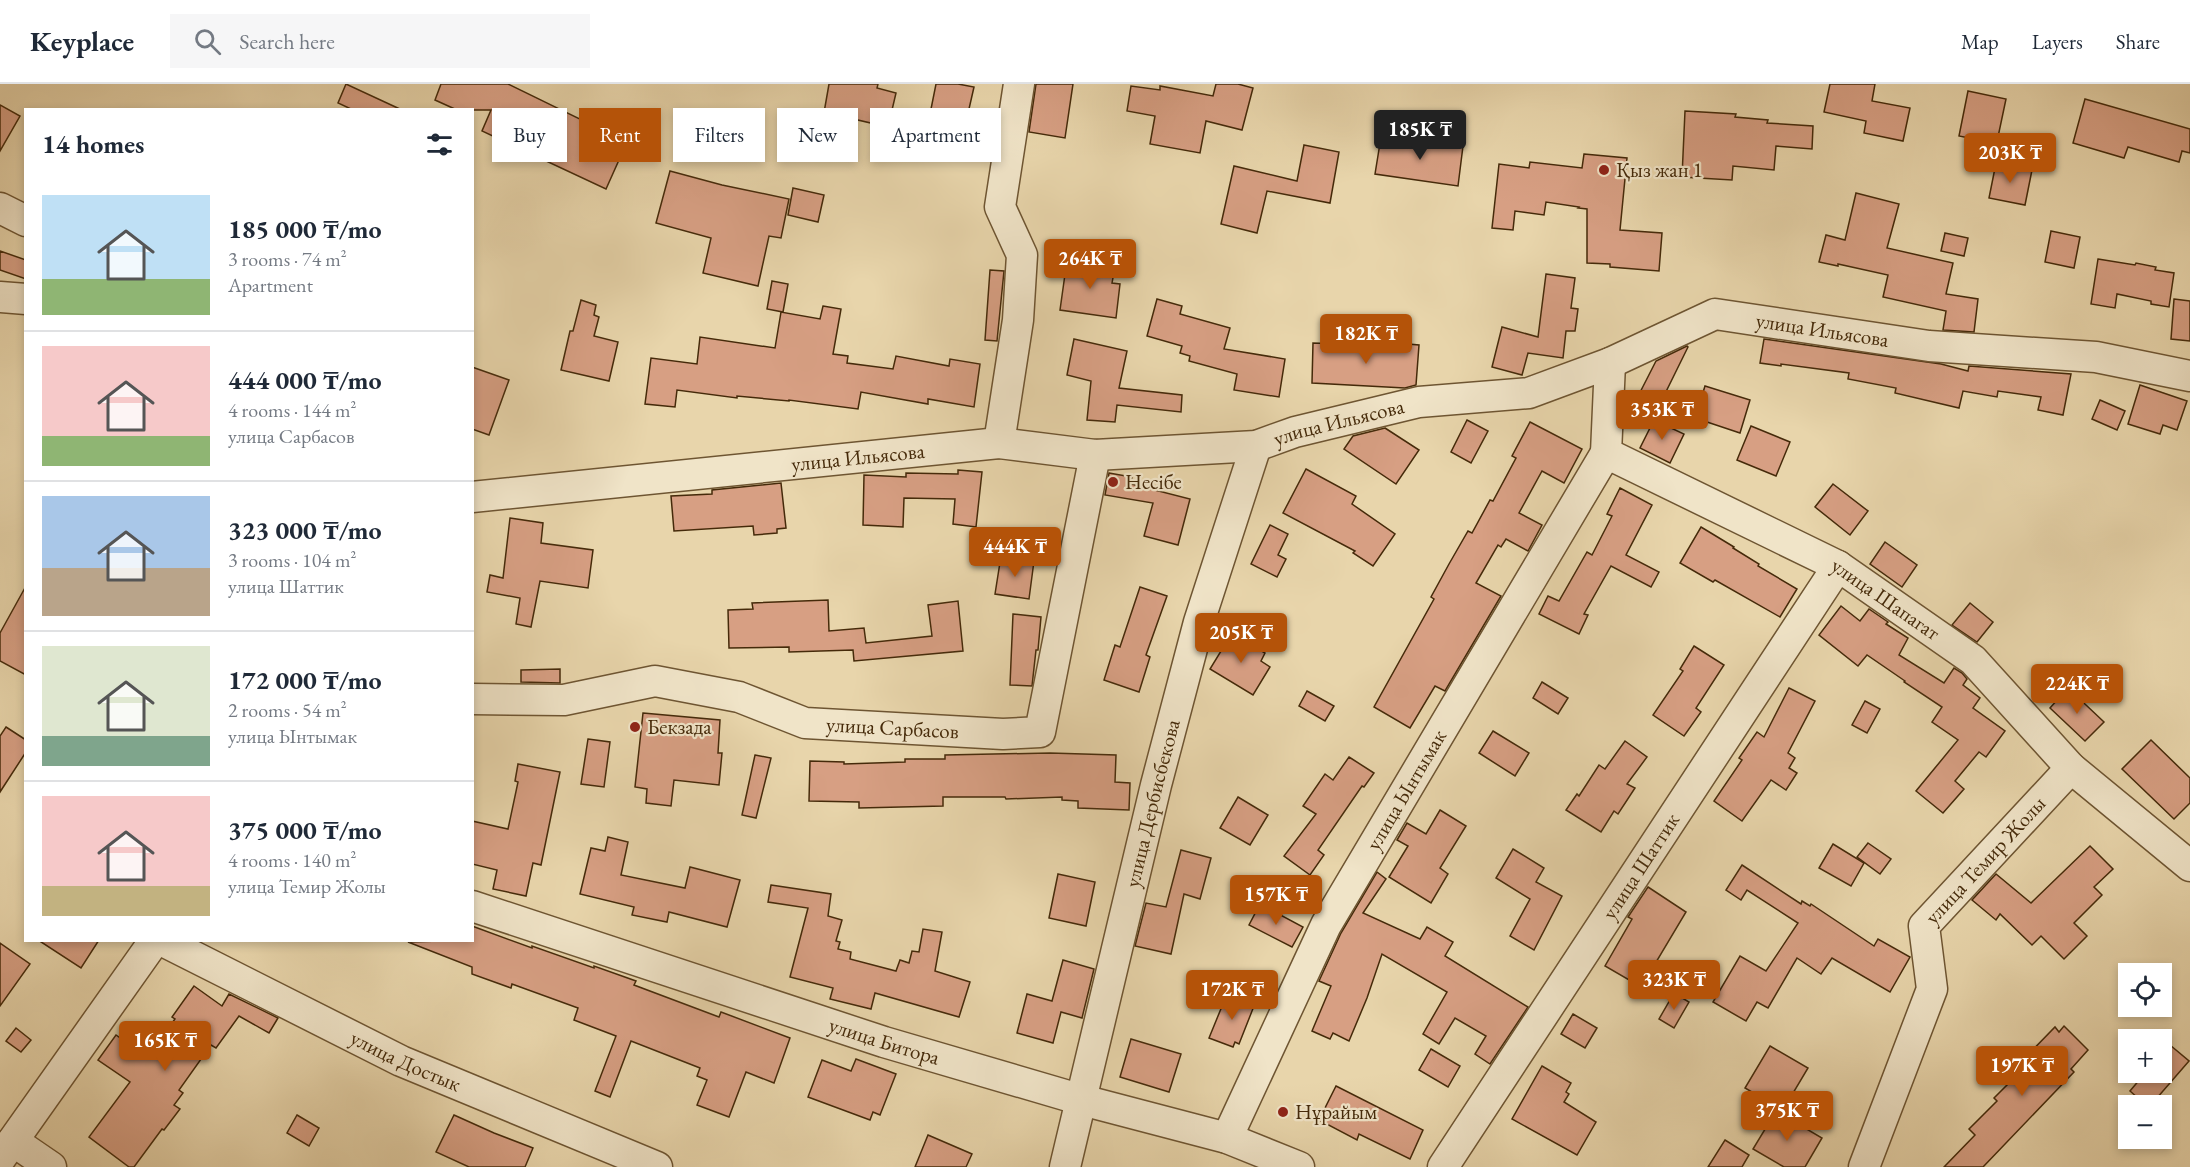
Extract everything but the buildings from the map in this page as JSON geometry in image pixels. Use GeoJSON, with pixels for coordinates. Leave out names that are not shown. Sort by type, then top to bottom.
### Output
{"type":"FeatureCollection","features":[{"type":"Feature","properties":{"kind":"street"},"geometry":{"type":"LineString","coordinates":[[999,443],[1018,320],[1022,255],[1000,207],[1019,84]]}},
{"type":"Feature","properties":{"kind":"street"},"geometry":{"type":"LineString","coordinates":[[0,208],[24,220]]}},
{"type":"Feature","properties":{"kind":"street"},"geometry":{"type":"LineString","coordinates":[[0,297],[24,299]]}},
{"type":"Feature","properties":{"kind":"street","name":"улица Ильясова"},"geometry":{"type":"LineString","coordinates":[[474,497],[999,443],[1095,455],[1256,446],[1295,432],[1419,402],[1529,393],[1610,363],[1715,314],[1929,346],[2096,357],[2190,376]]}},
{"type":"Feature","properties":{"kind":"street"},"geometry":{"type":"LineString","coordinates":[[1606,453],[1610,363]]}},
{"type":"Feature","properties":{"kind":"street","name":"улица Дербисбекова"},"geometry":{"type":"LineString","coordinates":[[1065,1167],[1156,785],[1198,622],[1256,446]]}},
{"type":"Feature","properties":{"kind":"street","name":"улица Шапагат"},"geometry":{"type":"LineString","coordinates":[[1606,453],[1838,566],[1973,660],[2071,768],[2190,866]]}},
{"type":"Feature","properties":{"kind":"street","name":"улица Ынтымак"},"geometry":{"type":"LineString","coordinates":[[1227,1138],[1326,925],[1606,453]]}},
{"type":"Feature","properties":{"kind":"street","name":"улица Сарбасов"},"geometry":{"type":"LineString","coordinates":[[474,699],[564,700],[655,681],[739,697],[805,723],[1003,734],[1040,732],[1095,455]]}},
{"type":"Feature","properties":{"kind":"street","name":"улица Шаттик"},"geometry":{"type":"LineString","coordinates":[[1443,1167],[1838,566]]}},
{"type":"Feature","properties":{"kind":"street","name":"улица Темир Жолы"},"geometry":{"type":"LineString","coordinates":[[1864,1167],[1932,989],[1924,926],[2071,768]]}},
{"type":"Feature","properties":{"kind":"street","name":"улица Битора"},"geometry":{"type":"LineString","coordinates":[[474,907],[884,1042],[1082,1100],[1227,1138],[1299,1167]]}},
{"type":"Feature","properties":{"kind":"street"},"geometry":{"type":"LineString","coordinates":[[51,1167],[6,1150],[154,942]]}},
{"type":"Feature","properties":{"kind":"street","name":"улица Достык"},"geometry":{"type":"LineString","coordinates":[[165,942],[401,1061],[657,1167]]}},
{"type":"Feature","properties":{"kind":"place","name":"Қыз жан 1"},"geometry":{"type":"Point","coordinates":[1604,170]}},
{"type":"Feature","properties":{"kind":"place","name":"Несібе"},"geometry":{"type":"Point","coordinates":[1113,482]}},
{"type":"Feature","properties":{"kind":"place","name":"Бекзада"},"geometry":{"type":"Point","coordinates":[635,727]}},
{"type":"Feature","properties":{"kind":"place","name":"Нұрайым"},"geometry":{"type":"Point","coordinates":[1283,1112]}}]}
